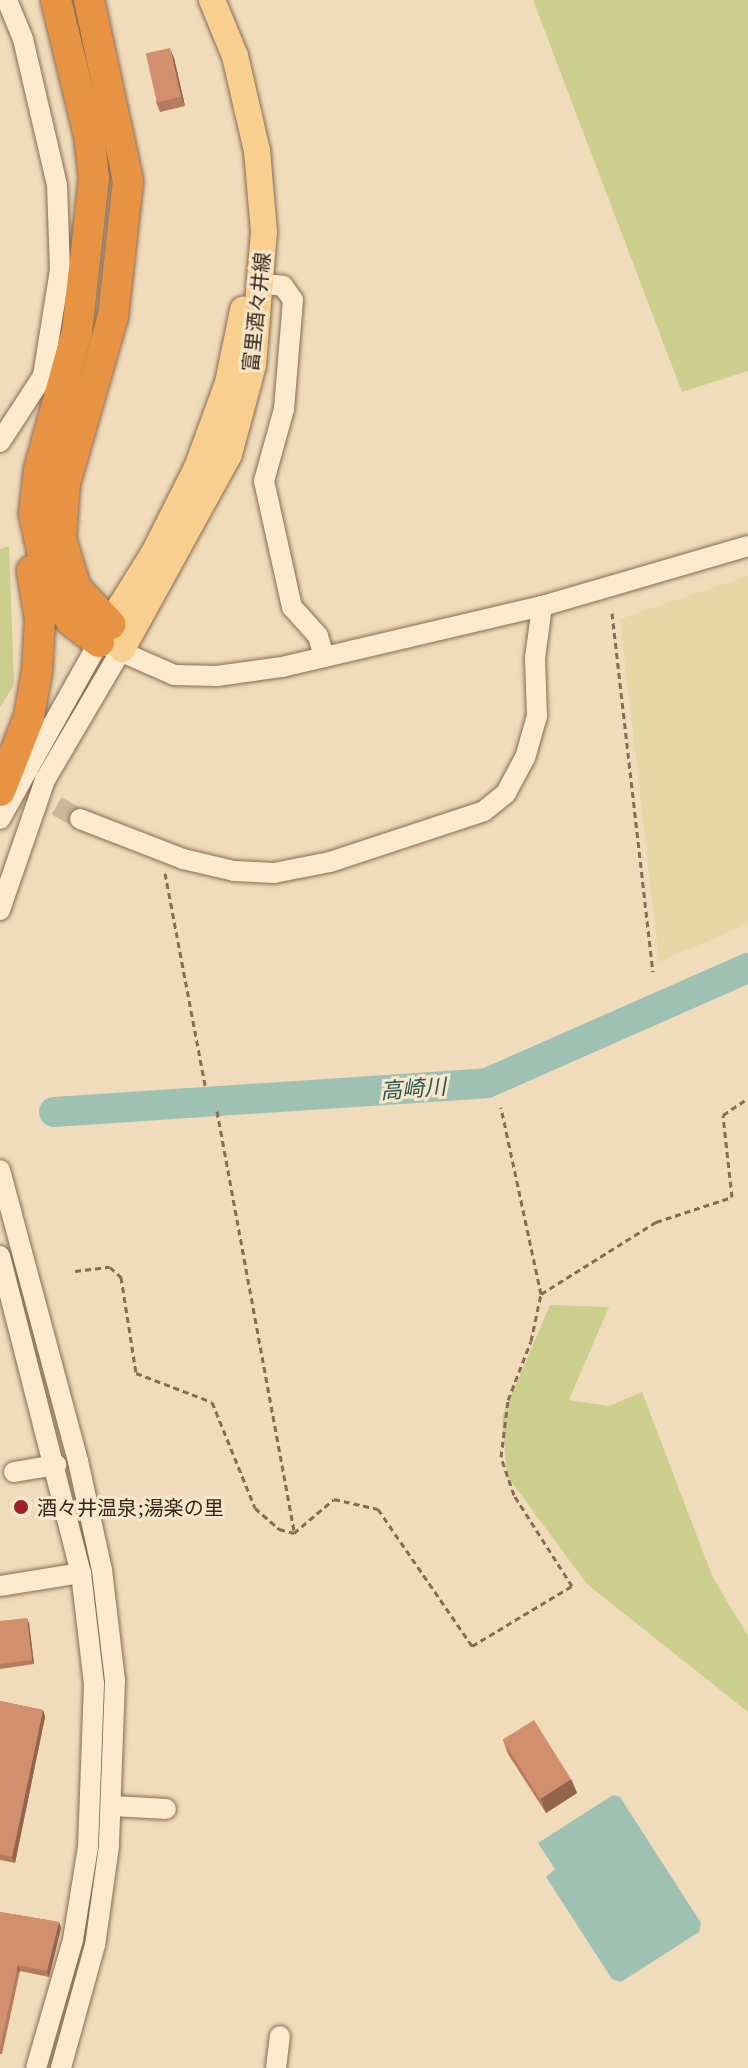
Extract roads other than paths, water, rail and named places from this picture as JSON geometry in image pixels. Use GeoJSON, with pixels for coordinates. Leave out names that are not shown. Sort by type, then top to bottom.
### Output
{"type":"FeatureCollection","features":[{"type":"Feature","properties":{"kind":"highway"},"geometry":{"type":"LineString","coordinates":[[0,791],[25,729],[37,671],[40,619],[29,534],[39,470],[77,332],[94,178],[89,135],[56,0]]}},
{"type":"Feature","properties":{"kind":"highway"},"geometry":{"type":"LineString","coordinates":[[89,0],[128,181],[113,316],[65,483],[61,539],[76,588],[110,638]]}},
{"type":"Feature","properties":{"kind":"highway"},"geometry":{"type":"LineString","coordinates":[[34,514],[51,591],[71,621],[110,638]]}},
{"type":"Feature","properties":{"kind":"main road","name":"富里酒々井線"},"geometry":{"type":"LineString","coordinates":[[110,638],[197,468],[241,334],[247,239],[243,147],[227,68],[203,0]]}},
{"type":"Feature","properties":{"kind":"main road","name":"富里酒々井線"},"geometry":{"type":"LineString","coordinates":[[110,638],[229,454],[253,365],[262,284],[257,151],[235,56],[212,0]]}},
{"type":"Feature","properties":{"kind":"street"},"geometry":{"type":"LineString","coordinates":[[0,442],[43,376],[60,270],[57,185],[23,39],[7,0]]}},
{"type":"Feature","properties":{"kind":"street"},"geometry":{"type":"LineString","coordinates":[[262,284],[283,286],[293,300],[284,409],[264,481],[290,601],[318,636],[324,657]]}},
{"type":"Feature","properties":{"kind":"street"},"geometry":{"type":"LineString","coordinates":[[110,638],[148,664],[193,677],[324,657],[542,606],[748,546]]}},
{"type":"Feature","properties":{"kind":"street"},"geometry":{"type":"LineString","coordinates":[[80,819],[161,850],[234,871],[274,873],[330,862],[484,811],[506,793],[525,758],[537,716],[535,658],[542,606]]}},
{"type":"Feature","properties":{"kind":"street"},"geometry":{"type":"LineString","coordinates":[[0,819],[26,764],[110,638]]}},
{"type":"Feature","properties":{"kind":"street"},"geometry":{"type":"LineString","coordinates":[[0,910],[45,780],[110,638]]}},
{"type":"Feature","properties":{"kind":"street"},"geometry":{"type":"LineString","coordinates":[[0,1170],[102,1570],[115,1680],[113,1806],[95,1945],[61,2068]]}},
{"type":"Feature","properties":{"kind":"street"},"geometry":{"type":"LineString","coordinates":[[0,1256],[56,1465],[81,1573],[94,1684],[88,1847],[73,1940],[36,2068]]}},
{"type":"Feature","properties":{"kind":"street"},"geometry":{"type":"LineString","coordinates":[[14,1472],[56,1465]]}},
{"type":"Feature","properties":{"kind":"street"},"geometry":{"type":"LineString","coordinates":[[0,1586],[81,1573]]}},
{"type":"Feature","properties":{"kind":"street"},"geometry":{"type":"LineString","coordinates":[[113,1806],[166,1809]]}},
{"type":"Feature","properties":{"kind":"street"},"geometry":{"type":"LineString","coordinates":[[276,2068],[280,2036]]}},
{"type":"Feature","properties":{"kind":"waterway","name":"高崎川"},"geometry":{"type":"LineString","coordinates":[[54,1112],[487,1083],[748,968]]}},
{"type":"Feature","properties":{"kind":"tunnel"},"geometry":{"type":"LineString","coordinates":[[4,777],[80,819]]}},
{"type":"Feature","properties":{"kind":"place","name":"酒々井温泉;湯楽の里"},"geometry":{"type":"Point","coordinates":[21,1507]}}]}
